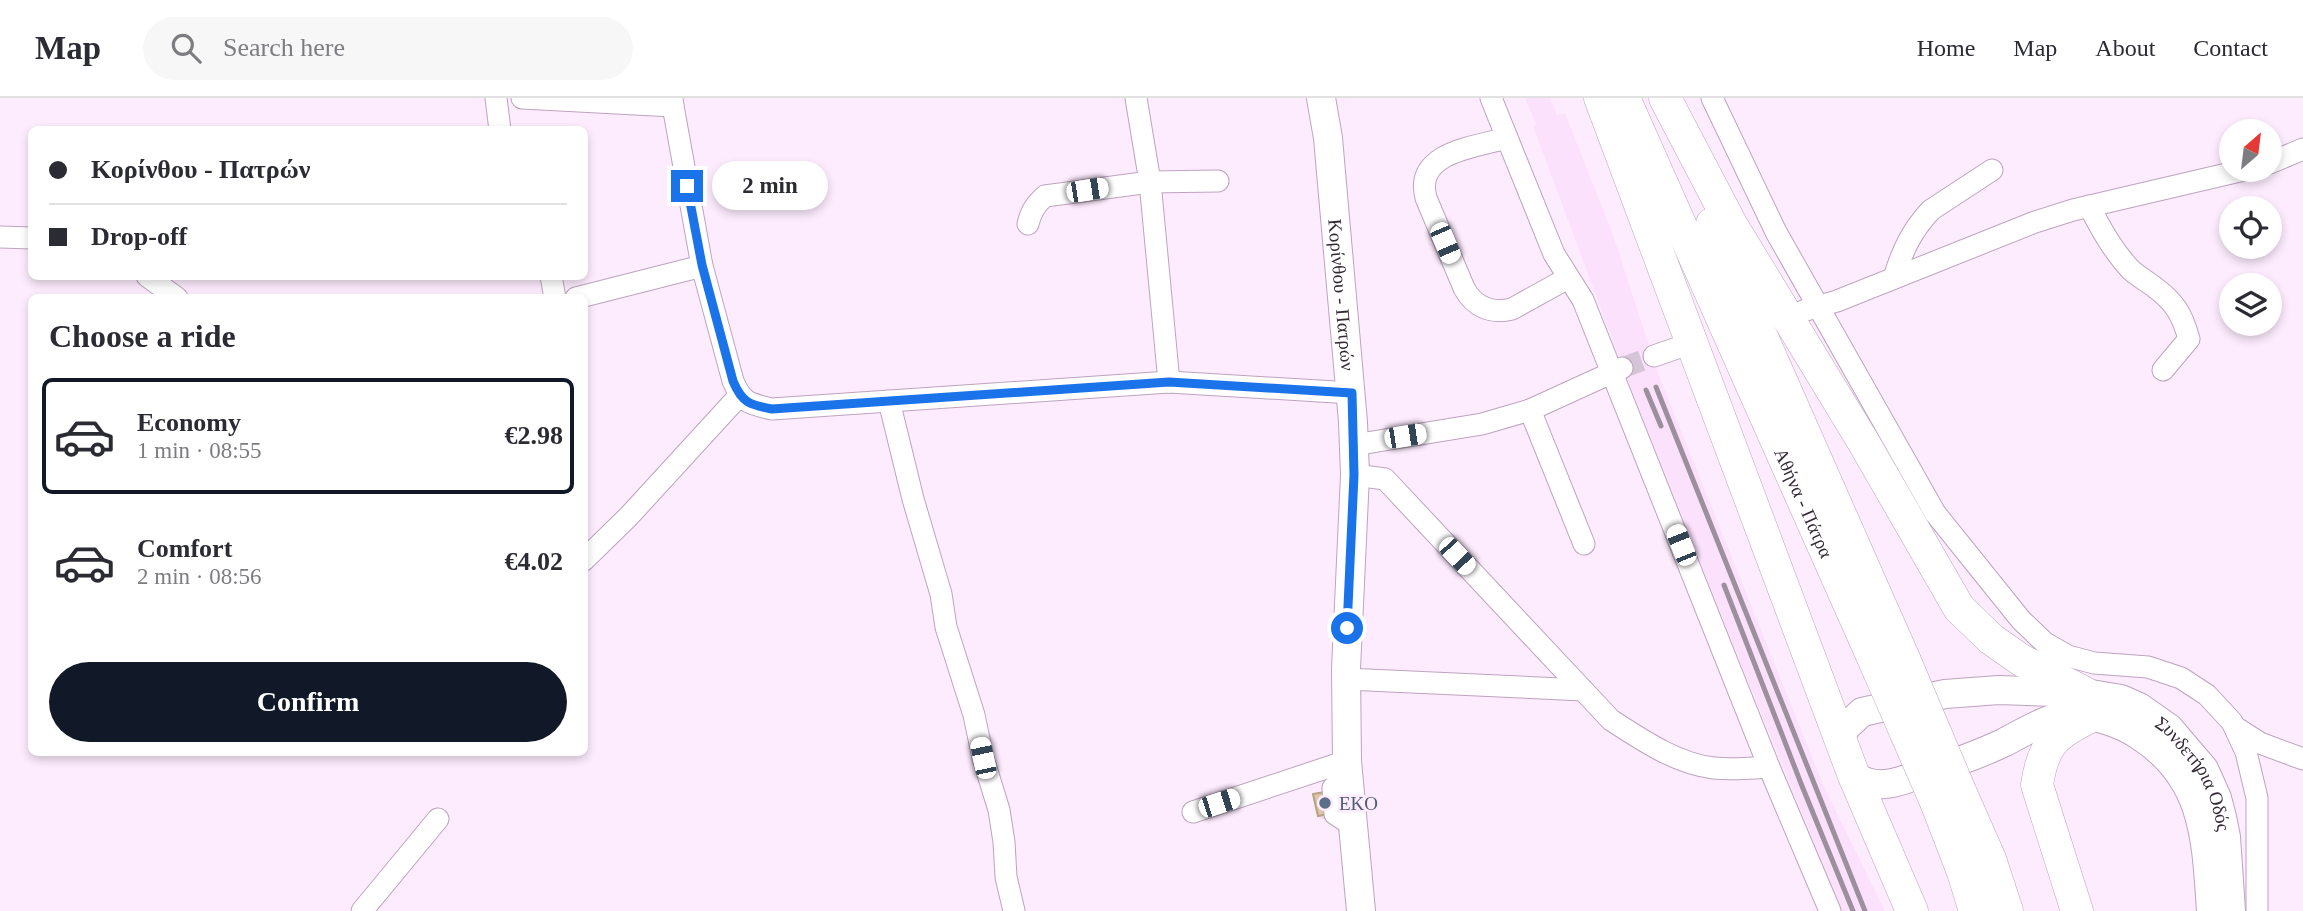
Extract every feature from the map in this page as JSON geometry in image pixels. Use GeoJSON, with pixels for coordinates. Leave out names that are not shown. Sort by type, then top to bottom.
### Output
{"type":"FeatureCollection","features":[{"type":"Feature","properties":{"kind":"highway"},"geometry":{"type":"LineString","coordinates":[[1600,98],[1854,776],[1912,911]]}},
{"type":"Feature","properties":{"kind":"highway","name":"Αθήνα - Πάτρα"},"geometry":{"type":"LineString","coordinates":[[1624,98],[1892,665]]}},
{"type":"Feature","properties":{"kind":"highway","name":"Αθήνα - Πάτρα"},"geometry":{"type":"LineString","coordinates":[[1656,98],[1948,797],[1990,859],[2007,911]]}},
{"type":"Feature","properties":{"kind":"highway"},"geometry":{"type":"LineString","coordinates":[[1665,98],[1731,224],[1864,443],[1959,608],[1992,639],[2087,705],[2048,745],[2040,763],[2037,785],[2077,911]]}},
{"type":"Feature","properties":{"kind":"highway","name":"Αθήνα - Πάτρα"},"geometry":{"type":"LineString","coordinates":[[1948,797],[1963,872],[1975,911]]}},
{"type":"Feature","properties":{"kind":"main road","name":"Κορίνθου - Πατρών"},"geometry":{"type":"LineString","coordinates":[[1321,98],[1328,138],[1352,393],[1354,475],[1346,679],[1348,767],[1361,911]]}},
{"type":"Feature","properties":{"kind":"main road"},"geometry":{"type":"LineString","coordinates":[[1840,739],[1846,727],[1862,712],[1945,694],[1987,691],[2087,705]]}},
{"type":"Feature","properties":{"kind":"main road","name":"Συνδετήρια Οδός"},"geometry":{"type":"LineString","coordinates":[[2087,705],[2121,699],[2153,716],[2180,739],[2204,769],[2217,798],[2226,837],[2231,911]]}},
{"type":"Feature","properties":{"kind":"main road"},"geometry":{"type":"LineString","coordinates":[[1854,776],[1862,781],[1887,784],[1964,760],[2022,733],[2074,715],[2087,705]]}},
{"type":"Feature","properties":{"kind":"main road","name":"Συνδετήρια Οδός"},"geometry":{"type":"LineString","coordinates":[[2087,705],[2113,723],[2135,733],[2164,756],[2183,776],[2199,811],[2206,841],[2211,911]]}},
{"type":"Feature","properties":{"kind":"street"},"geometry":{"type":"LineString","coordinates":[[496,98],[500,126]]}},
{"type":"Feature","properties":{"kind":"street"},"geometry":{"type":"LineString","coordinates":[[522,98],[672,102],[702,265],[733,381],[739,396],[752,405],[772,409],[1169,382],[1352,393]]}},
{"type":"Feature","properties":{"kind":"street"},"geometry":{"type":"LineString","coordinates":[[1136,98],[1150,182],[1169,382]]}},
{"type":"Feature","properties":{"kind":"street"},"geometry":{"type":"LineString","coordinates":[[1491,98],[1554,254],[1583,300],[1617,371],[1769,767],[1830,911]]}},
{"type":"Feature","properties":{"kind":"street"},"geometry":{"type":"LineString","coordinates":[[1712,98],[1776,232],[1935,513],[2021,620],[2045,643],[2068,656],[2094,663],[2148,667],[2181,678],[2218,704],[2235,727],[2252,768],[2257,798],[2258,911]]}},
{"type":"Feature","properties":{"kind":"street"},"geometry":{"type":"LineString","coordinates":[[1507,138],[1438,159],[1425,174],[1423,189],[1426,198],[1464,288],[1476,303],[1493,311],[1503,311],[1512,309],[1568,278]]}},
{"type":"Feature","properties":{"kind":"street"},"geometry":{"type":"LineString","coordinates":[[2282,158],[2303,149]]}},
{"type":"Feature","properties":{"kind":"street"},"geometry":{"type":"LineString","coordinates":[[1894,278],[1903,250],[1931,210],[1992,170]]}},
{"type":"Feature","properties":{"kind":"street"},"geometry":{"type":"LineString","coordinates":[[1792,314],[1837,301],[2035,222],[2089,206],[2219,176]]}},
{"type":"Feature","properties":{"kind":"street"},"geometry":{"type":"LineString","coordinates":[[1028,224],[1037,203],[1045,196],[1150,182],[1218,181]]}},
{"type":"Feature","properties":{"kind":"street"},"geometry":{"type":"LineString","coordinates":[[2089,206],[2119,257],[2182,315],[2189,339],[2163,370]]}},
{"type":"Feature","properties":{"kind":"street"},"geometry":{"type":"LineString","coordinates":[[0,237],[28,238]]}},
{"type":"Feature","properties":{"kind":"street"},"geometry":{"type":"LineString","coordinates":[[588,295],[702,265]]}},
{"type":"Feature","properties":{"kind":"street"},"geometry":{"type":"LineString","coordinates":[[152,280],[172,294]]}},
{"type":"Feature","properties":{"kind":"street"},"geometry":{"type":"LineString","coordinates":[[1654,356],[1676,348]]}},
{"type":"Feature","properties":{"kind":"street"},"geometry":{"type":"LineString","coordinates":[[1353,445],[1482,424],[1530,410],[1617,371]]}},
{"type":"Feature","properties":{"kind":"street"},"geometry":{"type":"LineString","coordinates":[[588,556],[629,516],[739,396]]}},
{"type":"Feature","properties":{"kind":"street"},"geometry":{"type":"LineString","coordinates":[[889,401],[913,499],[941,594],[946,627],[974,715],[983,758],[999,810],[1006,877],[1014,911]]}},
{"type":"Feature","properties":{"kind":"street"},"geometry":{"type":"LineString","coordinates":[[1530,410],[1584,544]]}},
{"type":"Feature","properties":{"kind":"street"},"geometry":{"type":"LineString","coordinates":[[1354,475],[1385,479],[1611,720],[1656,747],[1688,762],[1713,768],[1769,767]]}},
{"type":"Feature","properties":{"kind":"street"},"geometry":{"type":"LineString","coordinates":[[1346,679],[1583,690]]}},
{"type":"Feature","properties":{"kind":"street"},"geometry":{"type":"LineString","coordinates":[[2235,727],[2260,743],[2303,759]]}},
{"type":"Feature","properties":{"kind":"street"},"geometry":{"type":"LineString","coordinates":[[1194,812],[1348,767]]}},
{"type":"Feature","properties":{"kind":"street"},"geometry":{"type":"LineString","coordinates":[[362,911],[438,819]]}},
{"type":"Feature","properties":{"kind":"shaded area"},"geometry":{"type":"Polygon","coordinates":[[[1525,98],[1550,98],[1557,115],[1565,113],[1613,235],[1659,376],[1824,787],[1885,911],[1842,911],[1627,379],[1525,98]]]}},
{"type":"Feature","properties":{"kind":"building"},"geometry":{"type":"Polygon","coordinates":[[[1336,790],[1340,812],[1318,816],[1313,794],[1336,790]]]}},
{"type":"Feature","properties":{"kind":"tunnel"},"geometry":{"type":"LineString","coordinates":[[1622,368],[1654,356]]}},
{"type":"Feature","properties":{"kind":"railway"},"geometry":{"type":"LineString","coordinates":[[1656,387],[1865,911]]}},
{"type":"Feature","properties":{"kind":"railway"},"geometry":{"type":"LineString","coordinates":[[1646,390],[1661,426]]}},
{"type":"Feature","properties":{"kind":"railway"},"geometry":{"type":"LineString","coordinates":[[1724,585],[1853,911]]}},
{"type":"Feature","properties":{"kind":"place","name":"EKO"},"geometry":{"type":"Point","coordinates":[1325,803]}},
{"type":"Feature","properties":{"kind":"route"},"geometry":{"type":"LineString","coordinates":[[687,186],[702,265],[733,381],[739,396],[752,405],[772,409],[1169,382],[1352,393],[1354,475],[1347,628]]}}]}
